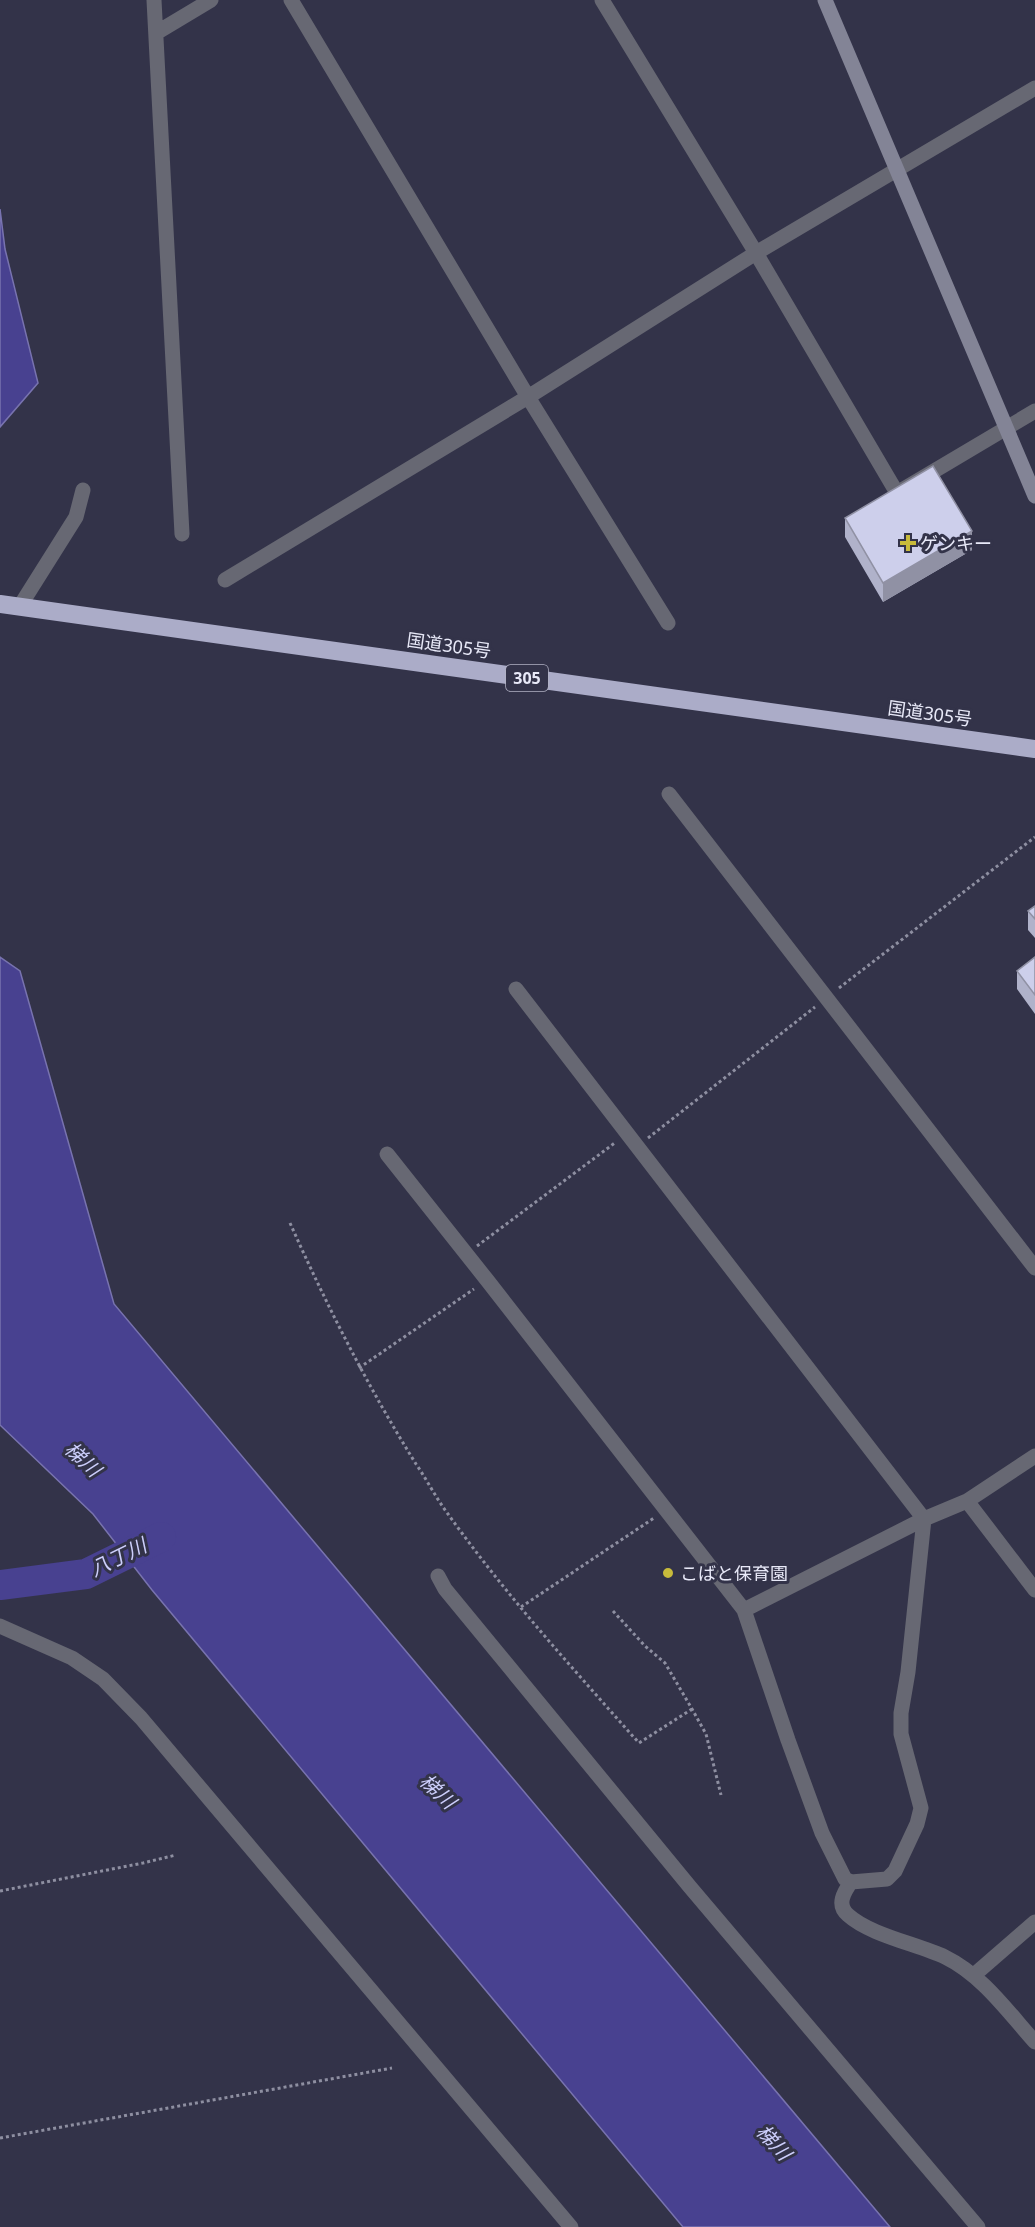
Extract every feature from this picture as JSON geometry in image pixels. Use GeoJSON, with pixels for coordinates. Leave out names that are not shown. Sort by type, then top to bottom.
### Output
{"type":"FeatureCollection","features":[{"type":"Feature","properties":{"kind":"highway","name":"国道305号"},"geometry":{"type":"LineString","coordinates":[[8,605],[1035,749]]}},
{"type":"Feature","properties":{"kind":"street"},"geometry":{"type":"LineString","coordinates":[[154,0],[182,534]]}},
{"type":"Feature","properties":{"kind":"street"},"geometry":{"type":"LineString","coordinates":[[156,33],[211,0]]}},
{"type":"Feature","properties":{"kind":"street"},"geometry":{"type":"LineString","coordinates":[[291,0],[528,397],[668,622]]}},
{"type":"Feature","properties":{"kind":"street"},"geometry":{"type":"LineString","coordinates":[[602,0],[756,253],[897,493],[1035,411]]}},
{"type":"Feature","properties":{"kind":"street"},"geometry":{"type":"LineString","coordinates":[[825,0],[1035,496]]}},
{"type":"Feature","properties":{"kind":"street"},"geometry":{"type":"LineString","coordinates":[[225,580],[528,397],[756,253],[1035,88]]}},
{"type":"Feature","properties":{"kind":"street"},"geometry":{"type":"LineString","coordinates":[[8,605],[76,517],[83,490]]}},
{"type":"Feature","properties":{"kind":"street"},"geometry":{"type":"LineString","coordinates":[[669,794],[1035,1268]]}},
{"type":"Feature","properties":{"kind":"street"},"geometry":{"type":"LineString","coordinates":[[387,1154],[744,1610],[822,1833],[845,1879],[851,1882],[887,1880],[895,1871],[921,1808],[902,1734],[901,1713],[908,1672],[914,1596],[924,1519],[516,989]]}},
{"type":"Feature","properties":{"kind":"street"},"geometry":{"type":"LineString","coordinates":[[744,1610],[924,1519],[968,1501],[1035,1456]]}},
{"type":"Feature","properties":{"kind":"street"},"geometry":{"type":"LineString","coordinates":[[968,1501],[1035,1590]]}},
{"type":"Feature","properties":{"kind":"street"},"geometry":{"type":"LineString","coordinates":[[438,1576],[453,1598],[682,1878],[978,2227]]}},
{"type":"Feature","properties":{"kind":"street"},"geometry":{"type":"LineString","coordinates":[[0,1626],[72,1658],[103,1679],[141,1718],[571,2227]]}},
{"type":"Feature","properties":{"kind":"street"},"geometry":{"type":"LineString","coordinates":[[851,1882],[842,1901],[847,1915],[868,1927],[946,1958],[974,1975],[1035,2042]]}},
{"type":"Feature","properties":{"kind":"street"},"geometry":{"type":"LineString","coordinates":[[974,1975],[1035,1922]]}},
{"type":"Feature","properties":{"kind":"path"},"geometry":{"type":"LineString","coordinates":[[637,1147],[1035,837]]}},
{"type":"Feature","properties":{"kind":"path"},"geometry":{"type":"LineString","coordinates":[[466,1254],[627,1134]]}},
{"type":"Feature","properties":{"kind":"path"},"geometry":{"type":"LineString","coordinates":[[290,1223],[359,1368],[447,1513],[551,1645],[639,1743],[692,1709]]}},
{"type":"Feature","properties":{"kind":"path"},"geometry":{"type":"LineString","coordinates":[[359,1368],[487,1280]]}},
{"type":"Feature","properties":{"kind":"path"},"geometry":{"type":"LineString","coordinates":[[521,1607],[667,1510]]}},
{"type":"Feature","properties":{"kind":"path"},"geometry":{"type":"LineString","coordinates":[[613,1611],[665,1664],[692,1709],[706,1734],[722,1795]]}},
{"type":"Feature","properties":{"kind":"path"},"geometry":{"type":"LineString","coordinates":[[0,1891],[176,1855]]}},
{"type":"Feature","properties":{"kind":"path"},"geometry":{"type":"LineString","coordinates":[[0,2138],[392,2068]]}},
{"type":"Feature","properties":{"kind":"water"},"geometry":{"type":"Polygon","coordinates":[[[0,209],[5,249],[38,383],[0,427],[0,209]]]}},
{"type":"Feature","properties":{"kind":"water","name":"梯川"},"geometry":{"type":"Polygon","coordinates":[[[0,957],[20,971],[114,1304],[890,2227],[683,2227],[152,1590],[93,1514],[0,1425],[0,957]]]}},
{"type":"Feature","properties":{"kind":"building","name":"ゲンキー"},"geometry":{"type":"Polygon","coordinates":[[[933,466],[972,531],[883,583],[845,518],[933,466]]]}},
{"type":"Feature","properties":{"kind":"building"},"geometry":{"type":"Polygon","coordinates":[[[1035,906],[1035,919],[1028,911],[1035,906]]]}},
{"type":"Feature","properties":{"kind":"building"},"geometry":{"type":"Polygon","coordinates":[[[1035,957],[1035,995],[1017,971],[1035,957]]]}},
{"type":"Feature","properties":{"kind":"waterway","name":"八丁川"},"geometry":{"type":"LineString","coordinates":[[0,1585],[86,1574],[161,1537]]}},
{"type":"Feature","properties":{"kind":"place","name":"ゲンキー"},"geometry":{"type":"Point","coordinates":[908,543]}},
{"type":"Feature","properties":{"kind":"place","name":"こばと保育園"},"geometry":{"type":"Point","coordinates":[668,1573]}}]}
